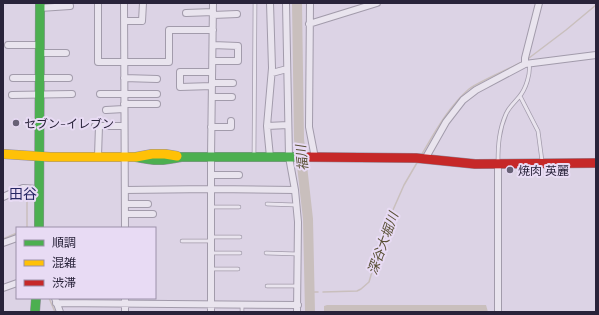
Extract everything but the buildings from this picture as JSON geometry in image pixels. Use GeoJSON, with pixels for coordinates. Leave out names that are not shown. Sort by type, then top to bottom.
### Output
{"type":"FeatureCollection","features":[{"type":"Feature","properties":{"kind":"street"},"geometry":{"type":"LineString","coordinates":[[98,3],[98,62],[169,62],[169,30],[213,30]]}},
{"type":"Feature","properties":{"kind":"street"},"geometry":{"type":"LineString","coordinates":[[124,3],[125,227]]}},
{"type":"Feature","properties":{"kind":"street"},"geometry":{"type":"LineString","coordinates":[[124,21],[142,21],[143,3]]}},
{"type":"Feature","properties":{"kind":"street"},"geometry":{"type":"LineString","coordinates":[[211,312],[213,3]]}},
{"type":"Feature","properties":{"kind":"street"},"geometry":{"type":"LineString","coordinates":[[270,3],[272,73],[267,126],[270,157]]}},
{"type":"Feature","properties":{"kind":"street"},"geometry":{"type":"LineString","coordinates":[[60,312],[56,300],[242,305],[298,309],[298,222],[288,125],[286,3]]}},
{"type":"Feature","properties":{"kind":"street"},"geometry":{"type":"LineString","coordinates":[[310,3],[309,127],[313,158]]}},
{"type":"Feature","properties":{"kind":"street"},"geometry":{"type":"LineString","coordinates":[[309,24],[376,3]]}},
{"type":"Feature","properties":{"kind":"street"},"geometry":{"type":"LineString","coordinates":[[527,63],[525,58],[538,4]]}},
{"type":"Feature","properties":{"kind":"street"},"geometry":{"type":"LineString","coordinates":[[39,227],[40,5],[70,6]]}},
{"type":"Feature","properties":{"kind":"street"},"geometry":{"type":"LineString","coordinates":[[186,13],[238,14]]}},
{"type":"Feature","properties":{"kind":"street"},"geometry":{"type":"LineString","coordinates":[[8,45],[66,53]]}},
{"type":"Feature","properties":{"kind":"street"},"geometry":{"type":"LineString","coordinates":[[212,61],[238,61],[238,46],[213,45]]}},
{"type":"Feature","properties":{"kind":"street"},"geometry":{"type":"LineString","coordinates":[[425,158],[446,122],[467,96],[476,90],[527,63],[596,55]]}},
{"type":"Feature","properties":{"kind":"street"},"geometry":{"type":"LineString","coordinates":[[272,73],[287,69]]}},
{"type":"Feature","properties":{"kind":"street"},"geometry":{"type":"LineString","coordinates":[[212,72],[180,72],[180,87],[233,83]]}},
{"type":"Feature","properties":{"kind":"street"},"geometry":{"type":"LineString","coordinates":[[13,78],[69,78]]}},
{"type":"Feature","properties":{"kind":"street"},"geometry":{"type":"LineString","coordinates":[[124,78],[157,79]]}},
{"type":"Feature","properties":{"kind":"street"},"geometry":{"type":"LineString","coordinates":[[12,95],[72,94]]}},
{"type":"Feature","properties":{"kind":"street"},"geometry":{"type":"LineString","coordinates":[[100,94],[157,94]]}},
{"type":"Feature","properties":{"kind":"street"},"geometry":{"type":"LineString","coordinates":[[212,97],[232,97]]}},
{"type":"Feature","properties":{"kind":"street"},"geometry":{"type":"LineString","coordinates":[[106,110],[157,104]]}},
{"type":"Feature","properties":{"kind":"street"},"geometry":{"type":"LineString","coordinates":[[211,127],[231,127],[231,121]]}},
{"type":"Feature","properties":{"kind":"street"},"geometry":{"type":"LineString","coordinates":[[267,126],[288,125]]}},
{"type":"Feature","properties":{"kind":"street"},"geometry":{"type":"LineString","coordinates":[[98,156],[97,126],[124,126]]}},
{"type":"Feature","properties":{"kind":"street"},"geometry":{"type":"LineString","coordinates":[[3,154],[39,157],[136,157],[153,161],[163,161],[181,157],[291,157],[425,158],[459,163],[498,164],[596,163]]}},
{"type":"Feature","properties":{"kind":"street"},"geometry":{"type":"LineString","coordinates":[[498,164],[498,312]]}},
{"type":"Feature","properties":{"kind":"street"},"geometry":{"type":"LineString","coordinates":[[211,175],[239,175]]}},
{"type":"Feature","properties":{"kind":"street"},"geometry":{"type":"LineString","coordinates":[[3,197],[23,188],[39,188]]}},
{"type":"Feature","properties":{"kind":"street"},"geometry":{"type":"LineString","coordinates":[[125,190],[295,190]]}},
{"type":"Feature","properties":{"kind":"street"},"geometry":{"type":"LineString","coordinates":[[125,204],[148,204]]}},
{"type":"Feature","properties":{"kind":"street"},"geometry":{"type":"LineString","coordinates":[[125,214],[153,214]]}},
{"type":"Feature","properties":{"kind":"street"},"geometry":{"type":"LineString","coordinates":[[3,244],[16,238]]}},
{"type":"Feature","properties":{"kind":"street"},"geometry":{"type":"LineString","coordinates":[[3,288],[16,283]]}},
{"type":"Feature","properties":{"kind":"street"},"geometry":{"type":"LineString","coordinates":[[35,312],[36,299]]}},
{"type":"Feature","properties":{"kind":"street"},"geometry":{"type":"LineString","coordinates":[[125,301],[125,312]]}},
{"type":"Feature","properties":{"kind":"lane"},"geometry":{"type":"LineString","coordinates":[[254,157],[255,3]]}},
{"type":"Feature","properties":{"kind":"lane"},"geometry":{"type":"LineString","coordinates":[[498,164],[498,147],[502,124],[510,106],[520,96],[530,73],[527,63]]}},
{"type":"Feature","properties":{"kind":"lane"},"geometry":{"type":"LineString","coordinates":[[520,96],[538,131],[542,163]]}},
{"type":"Feature","properties":{"kind":"lane"},"geometry":{"type":"LineString","coordinates":[[267,204],[296,205]]}},
{"type":"Feature","properties":{"kind":"lane"},"geometry":{"type":"LineString","coordinates":[[211,207],[239,207]]}},
{"type":"Feature","properties":{"kind":"lane"},"geometry":{"type":"LineString","coordinates":[[182,241],[240,238]]}},
{"type":"Feature","properties":{"kind":"lane"},"geometry":{"type":"LineString","coordinates":[[211,253],[240,253]]}},
{"type":"Feature","properties":{"kind":"lane"},"geometry":{"type":"LineString","coordinates":[[266,253],[298,254]]}},
{"type":"Feature","properties":{"kind":"lane"},"geometry":{"type":"LineString","coordinates":[[211,269],[238,269]]}},
{"type":"Feature","properties":{"kind":"lane"},"geometry":{"type":"LineString","coordinates":[[267,286],[298,286]]}},
{"type":"Feature","properties":{"kind":"lane"},"geometry":{"type":"LineString","coordinates":[[242,305],[242,312]]}},
{"type":"Feature","properties":{"kind":"shaded area"},"geometry":{"type":"Polygon","coordinates":[[[486,305],[488,312],[324,312],[324,306],[486,305]]]}},
{"type":"Feature","properties":{"kind":"waterway","name":"福川"},"geometry":{"type":"LineString","coordinates":[[297,3],[299,139],[308,219],[310,312]]}},
{"type":"Feature","properties":{"kind":"waterway","name":"深谷大堀川"},"geometry":{"type":"LineString","coordinates":[[529,58],[596,5]]}},
{"type":"Feature","properties":{"kind":"waterway","name":"深谷大堀川"},"geometry":{"type":"LineString","coordinates":[[422,154],[449,111],[469,89],[522,62]]}},
{"type":"Feature","properties":{"kind":"waterway","name":"深谷大堀川"},"geometry":{"type":"LineString","coordinates":[[323,292],[357,291],[369,282],[385,228],[404,185],[418,161]]}},
{"type":"Feature","properties":{"kind":"waterway"},"geometry":{"type":"LineString","coordinates":[[27,192],[27,227]]}},
{"type":"Feature","properties":{"kind":"waterway"},"geometry":{"type":"LineString","coordinates":[[3,239],[16,233]]}},
{"type":"Feature","properties":{"kind":"waterway","name":"深谷大堀川"},"geometry":{"type":"LineString","coordinates":[[310,292],[318,292]]}},
{"type":"Feature","properties":{"kind":"waterway"},"geometry":{"type":"LineString","coordinates":[[49,299],[55,312]]}},
{"type":"Feature","properties":{"kind":"traffic: fast"},"geometry":{"type":"LineString","coordinates":[[39,227],[40,3]]}},
{"type":"Feature","properties":{"kind":"traffic: fast"},"geometry":{"type":"LineString","coordinates":[[136,157],[158,160],[181,157],[303,157]]}},
{"type":"Feature","properties":{"kind":"traffic: fast"},"geometry":{"type":"LineString","coordinates":[[35,312],[36,299]]}},
{"type":"Feature","properties":{"kind":"traffic: slow"},"geometry":{"type":"LineString","coordinates":[[3,154],[50,157],[136,157],[152,154],[177,156]]}},
{"type":"Feature","properties":{"kind":"traffic: jam"},"geometry":{"type":"LineString","coordinates":[[303,157],[416,158],[475,164],[596,163]]}},
{"type":"Feature","properties":{"kind":"place","name":"セブン-イレブン"},"geometry":{"type":"Point","coordinates":[16,123]}},
{"type":"Feature","properties":{"kind":"place","name":"焼肉 英麗"},"geometry":{"type":"Point","coordinates":[510,170]}},
{"type":"Feature","properties":{"kind":"district","name":"田谷"},"geometry":{"type":"Point","coordinates":[23,193]}}]}
